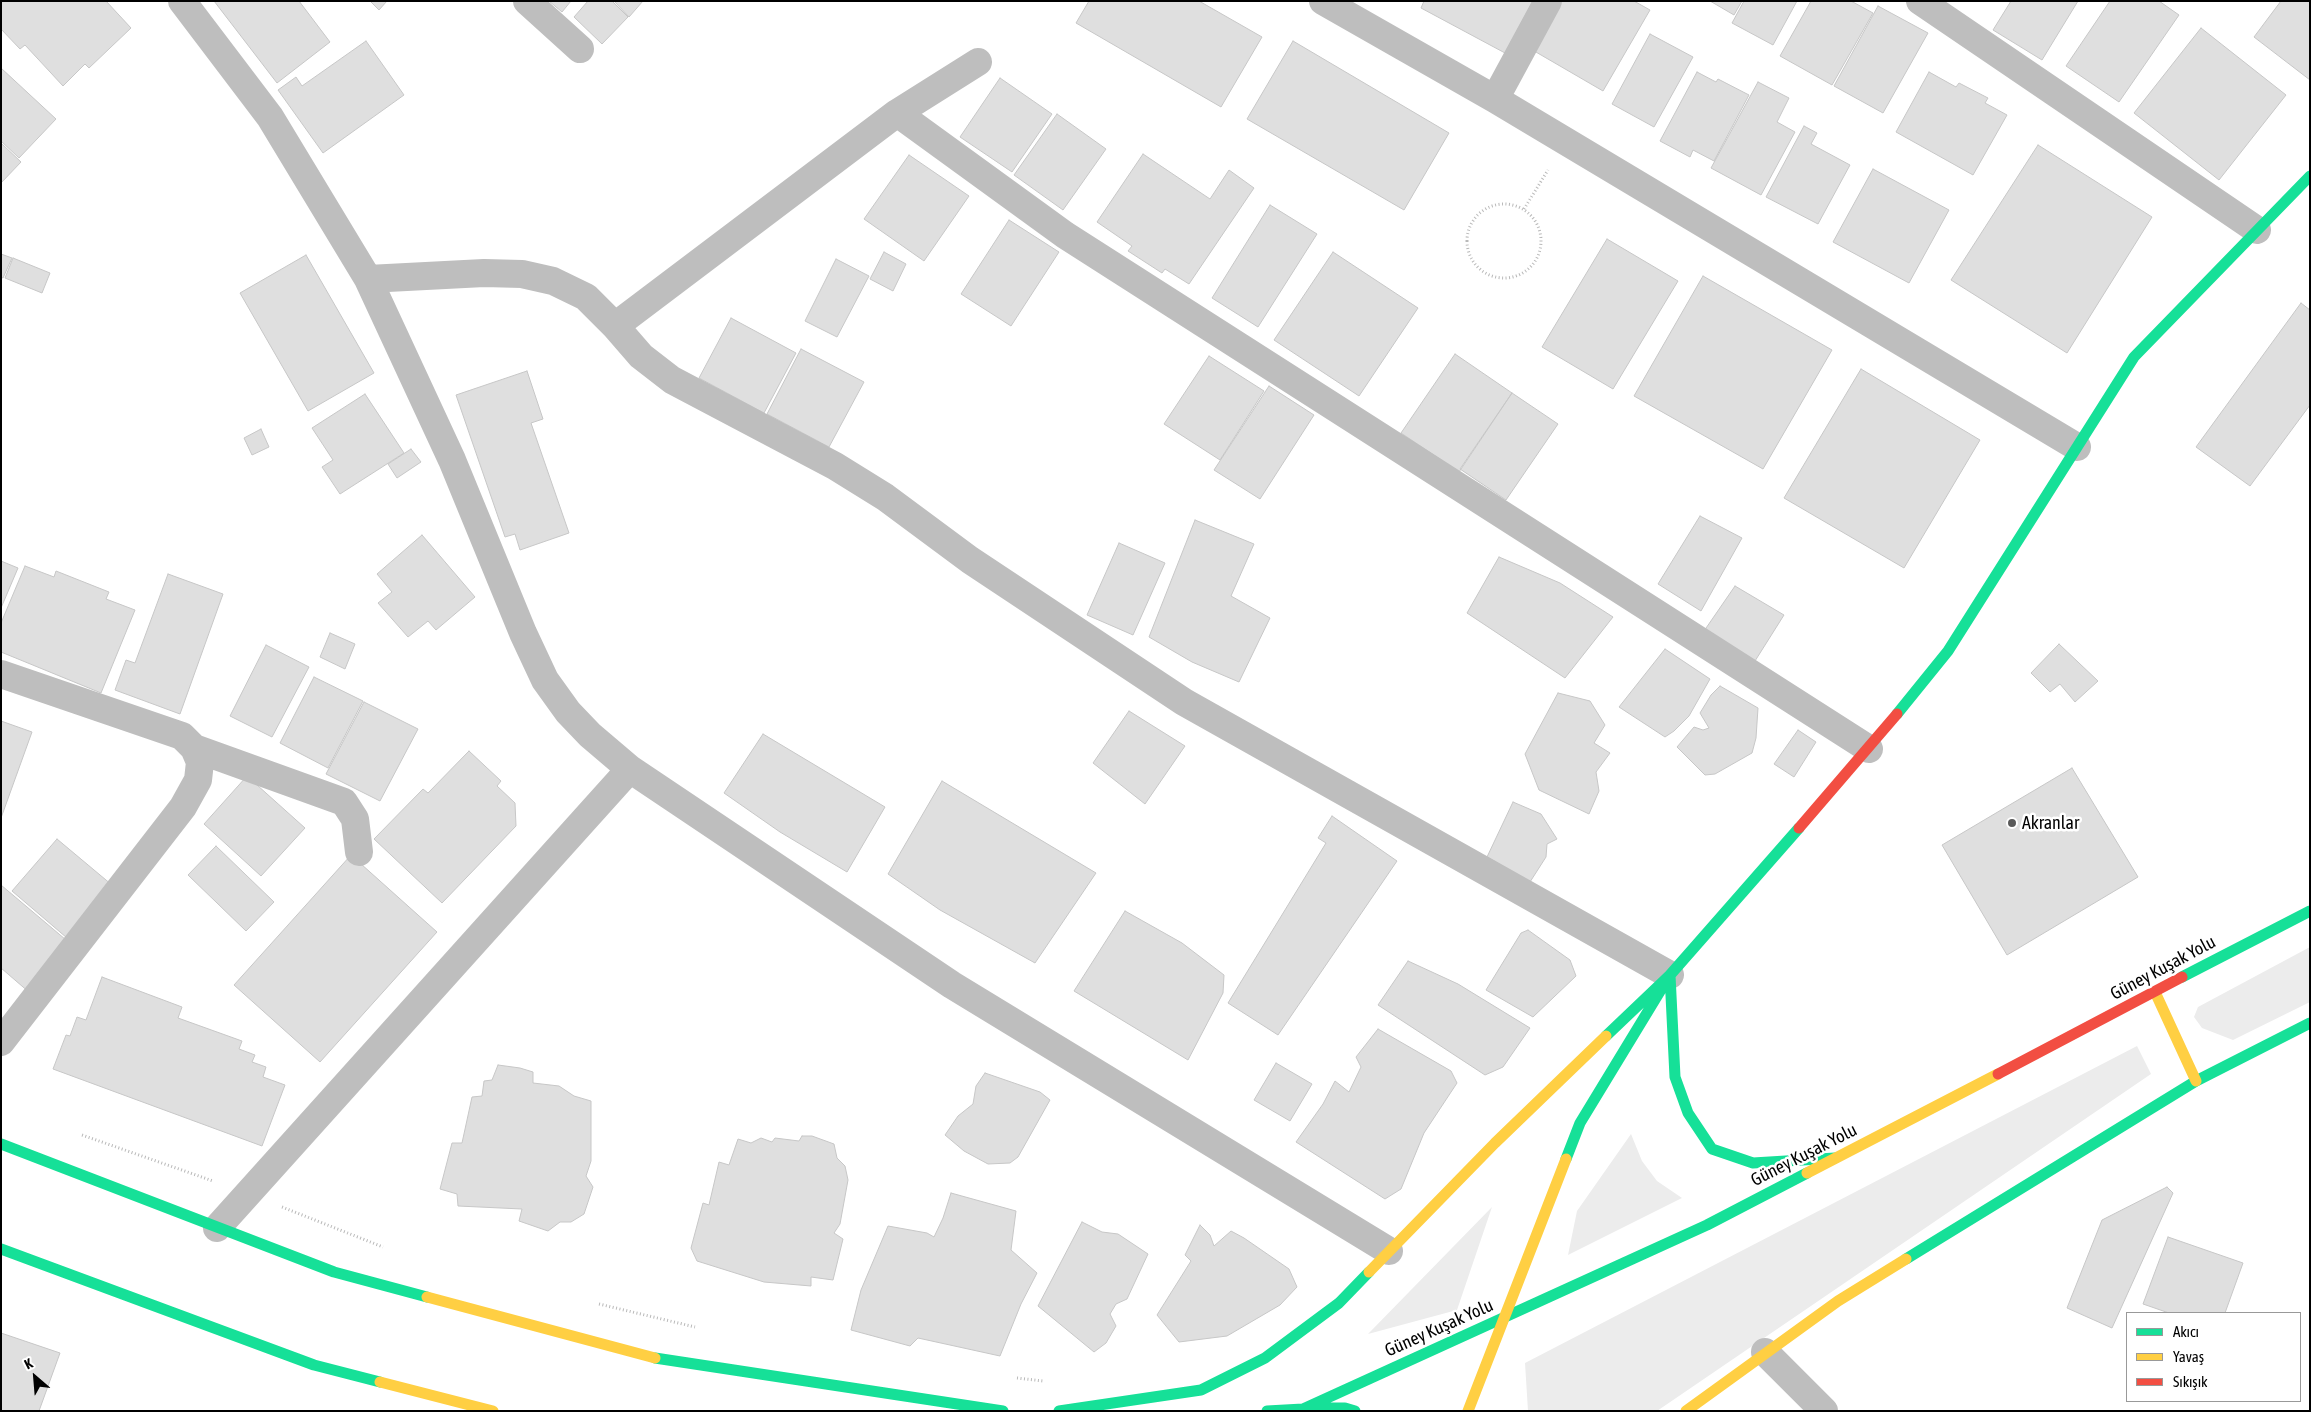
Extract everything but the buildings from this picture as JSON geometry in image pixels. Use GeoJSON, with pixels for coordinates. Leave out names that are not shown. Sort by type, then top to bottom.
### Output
{"type":"FeatureCollection","features":[{"type":"Feature","properties":{"kind":"main road"},"geometry":{"type":"LineString","coordinates":[[1059,1411],[1201,1390],[1266,1358],[1339,1303],[1495,1143],[1670,975],[1869,749],[1948,651],[2134,357],[2310,176]]}},
{"type":"Feature","properties":{"kind":"main road","name":"Güney Kuşak Yolu"},"geometry":{"type":"LineString","coordinates":[[1300,1410],[1707,1224],[2310,911]]}},
{"type":"Feature","properties":{"kind":"main road"},"geometry":{"type":"LineString","coordinates":[[1670,975],[1675,1077],[1688,1113],[1712,1149],[1753,1163],[1835,1158]]}},
{"type":"Feature","properties":{"kind":"main road"},"geometry":{"type":"LineString","coordinates":[[1468,1411],[1580,1123],[1670,975]]}},
{"type":"Feature","properties":{"kind":"main road"},"geometry":{"type":"LineString","coordinates":[[2155,992],[2196,1081]]}},
{"type":"Feature","properties":{"kind":"main road"},"geometry":{"type":"LineString","coordinates":[[1686,1411],[1838,1301],[2196,1081],[2310,1023]]}},
{"type":"Feature","properties":{"kind":"main road"},"geometry":{"type":"LineString","coordinates":[[1,1144],[334,1272],[659,1359],[1003,1411]]}},
{"type":"Feature","properties":{"kind":"main road"},"geometry":{"type":"LineString","coordinates":[[1,1250],[314,1365],[493,1411]]}},
{"type":"Feature","properties":{"kind":"main road"},"geometry":{"type":"LineString","coordinates":[[1267,1411],[1345,1408],[1355,1411]]}},
{"type":"Feature","properties":{"kind":"street"},"geometry":{"type":"LineString","coordinates":[[182,1],[270,117],[368,279],[452,460],[523,633],[545,680],[568,712],[590,735],[630,769],[952,985],[1389,1251]]}},
{"type":"Feature","properties":{"kind":"street"},"geometry":{"type":"LineString","coordinates":[[527,1],[580,49]]}},
{"type":"Feature","properties":{"kind":"street"},"geometry":{"type":"LineString","coordinates":[[1323,1],[1495,99],[2077,447]]}},
{"type":"Feature","properties":{"kind":"street"},"geometry":{"type":"LineString","coordinates":[[1495,99],[1548,1]]}},
{"type":"Feature","properties":{"kind":"street"},"geometry":{"type":"LineString","coordinates":[[1920,1],[2257,230]]}},
{"type":"Feature","properties":{"kind":"street"},"geometry":{"type":"LineString","coordinates":[[615,326],[897,113],[978,62]]}},
{"type":"Feature","properties":{"kind":"street"},"geometry":{"type":"LineString","coordinates":[[897,113],[1065,235],[1869,749]]}},
{"type":"Feature","properties":{"kind":"street"},"geometry":{"type":"LineString","coordinates":[[368,279],[484,273],[522,274],[553,281],[586,297],[641,356],[672,380],[835,466],[884,497],[970,560],[1184,702],[1670,975]]}},
{"type":"Feature","properties":{"kind":"street"},"geometry":{"type":"LineString","coordinates":[[1,674],[182,736],[194,748],[200,762],[198,780],[183,807],[1,1042]]}},
{"type":"Feature","properties":{"kind":"street"},"geometry":{"type":"LineString","coordinates":[[194,748],[344,802],[355,820],[359,852]]}},
{"type":"Feature","properties":{"kind":"street"},"geometry":{"type":"LineString","coordinates":[[217,1228],[630,769]]}},
{"type":"Feature","properties":{"kind":"street"},"geometry":{"type":"LineString","coordinates":[[1765,1352],[1824,1411]]}},
{"type":"Feature","properties":{"kind":"path"},"geometry":{"type":"LineString","coordinates":[[1524,209],[1566,141]]}},
{"type":"Feature","properties":{"kind":"path"},"geometry":{"type":"LineString","coordinates":[[1495,204],[1510,204],[1524,209],[1535,218],[1541,232],[1542,246],[1537,260],[1527,271],[1514,277],[1499,278],[1485,273],[1474,263],[1468,250],[1467,236],[1472,222],[1482,211],[1495,204]]}},
{"type":"Feature","properties":{"kind":"path"},"geometry":{"type":"LineString","coordinates":[[74,1132],[248,1194],[390,1249]]}},
{"type":"Feature","properties":{"kind":"path"},"geometry":{"type":"LineString","coordinates":[[590,1302],[696,1327]]}},
{"type":"Feature","properties":{"kind":"path"},"geometry":{"type":"LineString","coordinates":[[1016,1378],[1045,1381]]}},
{"type":"Feature","properties":{"kind":"shaded area"},"geometry":{"type":"Polygon","coordinates":[[[2310,947],[2310,1002],[2233,1040],[2202,1028],[2194,1017],[2198,1007],[2310,947]]]}},
{"type":"Feature","properties":{"kind":"shaded area"},"geometry":{"type":"Polygon","coordinates":[[[2137,1046],[2151,1074],[1657,1411],[1528,1411],[1525,1363],[2137,1046]]]}},
{"type":"Feature","properties":{"kind":"shaded area"},"geometry":{"type":"Polygon","coordinates":[[[1631,1134],[1642,1161],[1657,1181],[1682,1198],[1568,1255],[1577,1211],[1631,1134]]]}},
{"type":"Feature","properties":{"kind":"shaded area"},"geometry":{"type":"Polygon","coordinates":[[[1492,1207],[1457,1310],[1368,1334],[1492,1207]]]}},
{"type":"Feature","properties":{"kind":"traffic: fast"},"geometry":{"type":"LineString","coordinates":[[1897,714],[1948,651],[2134,357],[2310,176]]}},
{"type":"Feature","properties":{"kind":"traffic: fast"},"geometry":{"type":"LineString","coordinates":[[1799,828],[1670,975],[1675,1077],[1688,1113],[1712,1149],[1753,1163],[1835,1158]]}},
{"type":"Feature","properties":{"kind":"traffic: fast"},"geometry":{"type":"LineString","coordinates":[[2182,977],[2310,911]]}},
{"type":"Feature","properties":{"kind":"traffic: fast"},"geometry":{"type":"LineString","coordinates":[[1566,1159],[1580,1123],[1670,975],[1606,1036]]}},
{"type":"Feature","properties":{"kind":"traffic: fast"},"geometry":{"type":"LineString","coordinates":[[1906,1259],[2196,1081],[2310,1023]]}},
{"type":"Feature","properties":{"kind":"traffic: fast"},"geometry":{"type":"LineString","coordinates":[[1,1144],[334,1272],[427,1297]]}},
{"type":"Feature","properties":{"kind":"traffic: fast"},"geometry":{"type":"LineString","coordinates":[[1267,1411],[1303,1409],[1707,1225],[1807,1173]]}},
{"type":"Feature","properties":{"kind":"traffic: fast"},"geometry":{"type":"LineString","coordinates":[[1,1249],[314,1365],[380,1382]]}},
{"type":"Feature","properties":{"kind":"traffic: fast"},"geometry":{"type":"LineString","coordinates":[[1059,1411],[1201,1390],[1265,1358],[1339,1303],[1369,1272]]}},
{"type":"Feature","properties":{"kind":"traffic: fast"},"geometry":{"type":"LineString","coordinates":[[655,1358],[1003,1411]]}},
{"type":"Feature","properties":{"kind":"traffic: fast"},"geometry":{"type":"LineString","coordinates":[[1312,1408],[1345,1408],[1355,1411]]}},
{"type":"Feature","properties":{"kind":"traffic: slow"},"geometry":{"type":"LineString","coordinates":[[2155,992],[2196,1081]]}},
{"type":"Feature","properties":{"kind":"traffic: slow"},"geometry":{"type":"LineString","coordinates":[[1369,1272],[1495,1143],[1606,1036]]}},
{"type":"Feature","properties":{"kind":"traffic: slow"},"geometry":{"type":"LineString","coordinates":[[1807,1173],[1998,1074]]}},
{"type":"Feature","properties":{"kind":"traffic: slow"},"geometry":{"type":"LineString","coordinates":[[1468,1411],[1566,1159]]}},
{"type":"Feature","properties":{"kind":"traffic: slow"},"geometry":{"type":"LineString","coordinates":[[1686,1411],[1838,1301],[1906,1259]]}},
{"type":"Feature","properties":{"kind":"traffic: slow"},"geometry":{"type":"LineString","coordinates":[[427,1297],[655,1358]]}},
{"type":"Feature","properties":{"kind":"traffic: slow"},"geometry":{"type":"LineString","coordinates":[[380,1382],[493,1411]]}},
{"type":"Feature","properties":{"kind":"traffic: jam"},"geometry":{"type":"LineString","coordinates":[[1799,828],[1897,714]]}},
{"type":"Feature","properties":{"kind":"traffic: jam"},"geometry":{"type":"LineString","coordinates":[[1998,1074],[2182,977]]}},
{"type":"Feature","properties":{"kind":"place","name":"Akranlar"},"geometry":{"type":"Point","coordinates":[2012,823]}}]}
